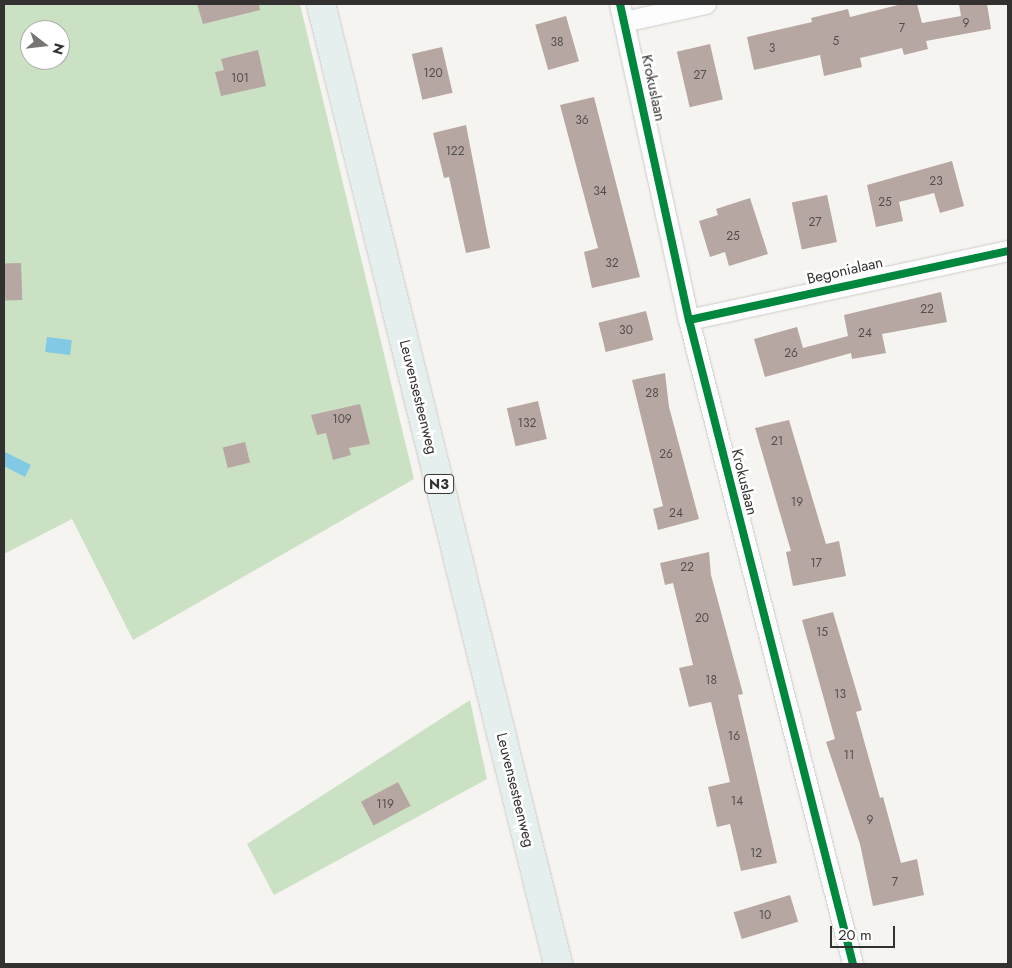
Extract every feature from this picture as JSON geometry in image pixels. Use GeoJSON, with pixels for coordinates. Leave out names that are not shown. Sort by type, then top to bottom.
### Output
{"type":"FeatureCollection","features":[{"type":"Feature","properties":{"kind":"main road","name":"Leuvensesteenweg"},"geometry":{"type":"LineString","coordinates":[[321,4],[558,964]]}},
{"type":"Feature","properties":{"kind":"street"},"geometry":{"type":"LineString","coordinates":[[622,13],[706,4]]}},
{"type":"Feature","properties":{"kind":"street","name":"Krokuslaan"},"geometry":{"type":"LineString","coordinates":[[622,13],[688,320],[853,964]]}},
{"type":"Feature","properties":{"kind":"street","name":"Begonialaan"},"geometry":{"type":"LineString","coordinates":[[688,320],[1008,251]]}},
{"type":"Feature","properties":{"kind":"green space"},"geometry":{"type":"Polygon","coordinates":[[[4,4],[300,4],[414,479],[133,640],[72,519],[4,554],[4,4]]]}},
{"type":"Feature","properties":{"kind":"green space"},"geometry":{"type":"Polygon","coordinates":[[[470,700],[487,779],[274,895],[247,844],[470,700]]]}},
{"type":"Feature","properties":{"kind":"water"},"geometry":{"type":"Polygon","coordinates":[[[47,337],[72,340],[70,355],[45,352],[47,337]]]}},
{"type":"Feature","properties":{"kind":"water"},"geometry":{"type":"Polygon","coordinates":[[[5,452],[31,465],[25,477],[4,466],[5,452]]]}},
{"type":"Feature","properties":{"kind":"building"},"geometry":{"type":"Polygon","coordinates":[[[197,4],[259,4],[260,10],[203,24],[197,4]]]}},
{"type":"Feature","properties":{"kind":"building"},"geometry":{"type":"Polygon","coordinates":[[[902,4],[917,4],[922,23],[961,16],[959,4],[987,4],[991,29],[926,41],[928,49],[904,55],[902,48],[860,58],[862,67],[824,76],[820,55],[754,70],[747,37],[812,22],[811,18],[848,9],[850,17],[902,4]]]}},
{"type":"Feature","properties":{"kind":"building"},"geometry":{"type":"Polygon","coordinates":[[[566,16],[579,61],[548,70],[535,25],[566,16]]]}},
{"type":"Feature","properties":{"kind":"building"},"geometry":{"type":"Polygon","coordinates":[[[710,44],[723,100],[690,107],[677,52],[710,44]]]}},
{"type":"Feature","properties":{"kind":"building"},"geometry":{"type":"Polygon","coordinates":[[[442,47],[453,93],[422,100],[412,54],[442,47]]]}},
{"type":"Feature","properties":{"kind":"building"},"geometry":{"type":"Polygon","coordinates":[[[258,50],[266,86],[221,96],[215,72],[224,70],[221,59],[258,50]]]}},
{"type":"Feature","properties":{"kind":"building"},"geometry":{"type":"Polygon","coordinates":[[[594,97],[640,277],[592,288],[584,252],[598,248],[560,105],[594,97]]]}},
{"type":"Feature","properties":{"kind":"building"},"geometry":{"type":"Polygon","coordinates":[[[466,125],[490,248],[466,253],[449,177],[444,178],[433,133],[466,125]]]}},
{"type":"Feature","properties":{"kind":"building"},"geometry":{"type":"Polygon","coordinates":[[[952,161],[964,206],[940,213],[934,193],[899,202],[903,221],[876,227],[867,185],[952,161]]]}},
{"type":"Feature","properties":{"kind":"building"},"geometry":{"type":"Polygon","coordinates":[[[827,195],[837,242],[802,249],[792,202],[827,195]]]}},
{"type":"Feature","properties":{"kind":"building"},"geometry":{"type":"Polygon","coordinates":[[[750,198],[768,254],[729,266],[725,252],[710,257],[699,221],[718,215],[716,209],[750,198]]]}},
{"type":"Feature","properties":{"kind":"building"},"geometry":{"type":"Polygon","coordinates":[[[21,263],[22,300],[5,301],[4,264],[21,263]]]}},
{"type":"Feature","properties":{"kind":"building"},"geometry":{"type":"Polygon","coordinates":[[[941,292],[947,322],[882,334],[886,353],[852,359],[851,353],[765,377],[754,339],[797,327],[803,348],[848,336],[844,315],[941,292]]]}},
{"type":"Feature","properties":{"kind":"building"},"geometry":{"type":"Polygon","coordinates":[[[646,311],[653,340],[606,352],[598,323],[646,311]]]}},
{"type":"Feature","properties":{"kind":"building"},"geometry":{"type":"Polygon","coordinates":[[[665,373],[669,407],[699,519],[658,530],[653,509],[663,506],[632,380],[665,373]]]}},
{"type":"Feature","properties":{"kind":"building"},"geometry":{"type":"Polygon","coordinates":[[[538,401],[547,439],[516,446],[507,408],[538,401]]]}},
{"type":"Feature","properties":{"kind":"building"},"geometry":{"type":"Polygon","coordinates":[[[360,404],[370,444],[349,448],[351,455],[333,460],[326,433],[317,435],[311,415],[360,404]]]}},
{"type":"Feature","properties":{"kind":"building"},"geometry":{"type":"Polygon","coordinates":[[[789,420],[826,544],[839,541],[846,576],[793,586],[786,552],[791,551],[755,428],[789,420]]]}},
{"type":"Feature","properties":{"kind":"building"},"geometry":{"type":"Polygon","coordinates":[[[245,442],[250,462],[228,468],[223,448],[245,442]]]}},
{"type":"Feature","properties":{"kind":"building"},"geometry":{"type":"Polygon","coordinates":[[[709,552],[711,575],[743,694],[738,695],[777,863],[741,871],[730,824],[717,827],[708,787],[730,782],[711,702],[689,707],[679,668],[693,665],[673,583],[665,585],[660,563],[709,552]]]}},
{"type":"Feature","properties":{"kind":"building"},"geometry":{"type":"Polygon","coordinates":[[[833,612],[862,710],[856,712],[880,798],[883,797],[901,863],[917,859],[924,895],[873,906],[860,844],[826,742],[835,739],[802,620],[833,612]]]}},
{"type":"Feature","properties":{"kind":"building"},"geometry":{"type":"Polygon","coordinates":[[[398,782],[411,806],[374,826],[361,802],[398,782]]]}},
{"type":"Feature","properties":{"kind":"building"},"geometry":{"type":"Polygon","coordinates":[[[790,895],[798,922],[742,939],[734,912],[790,895]]]}},
{"type":"Feature","properties":{"kind":"cycle path"},"geometry":{"type":"LineString","coordinates":[[620,4],[689,320],[853,964]]}},
{"type":"Feature","properties":{"kind":"cycle path"},"geometry":{"type":"LineString","coordinates":[[689,320],[1008,251]]}}]}
